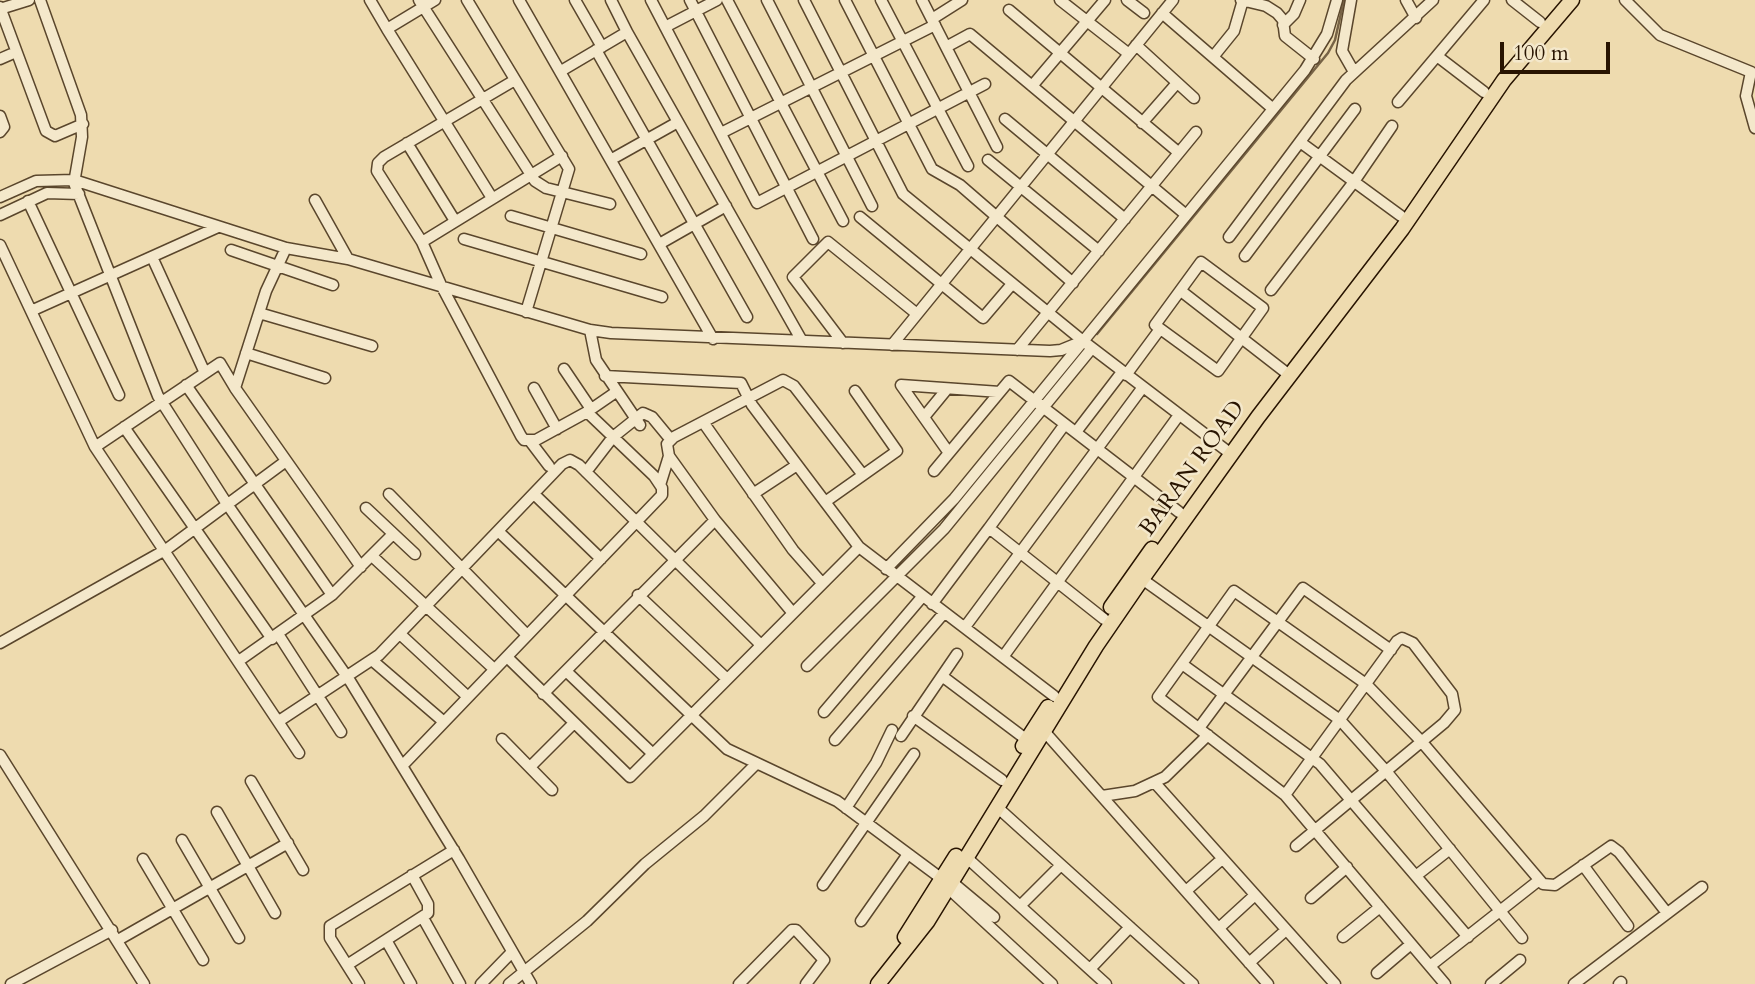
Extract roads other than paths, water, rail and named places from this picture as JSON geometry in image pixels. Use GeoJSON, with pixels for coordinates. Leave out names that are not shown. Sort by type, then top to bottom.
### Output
{"type":"FeatureCollection","features":[{"type":"Feature","properties":{"kind":"main road","name":"BARAN ROAD"},"geometry":{"type":"LineString","coordinates":[[878,984],[909,947],[1002,780],[1104,619],[1179,512],[1402,229],[1484,92],[1561,0]]}},
{"type":"Feature","properties":{"kind":"main road","name":"BARAN ROAD"},"geometry":{"type":"LineString","coordinates":[[867,984],[965,858],[1096,646],[1284,371],[1504,80],[1572,0]]}},
{"type":"Feature","properties":{"kind":"street"},"geometry":{"type":"LineString","coordinates":[[29,0],[0,8],[48,134],[59,135],[83,124]]}},
{"type":"Feature","properties":{"kind":"street"},"geometry":{"type":"LineString","coordinates":[[40,0],[83,124],[74,180],[161,402],[227,504],[347,678],[454,850],[531,984]]}},
{"type":"Feature","properties":{"kind":"street"},"geometry":{"type":"LineString","coordinates":[[370,0],[492,198]]}},
{"type":"Feature","properties":{"kind":"street"},"geometry":{"type":"LineString","coordinates":[[387,29],[421,4],[435,0]]}},
{"type":"Feature","properties":{"kind":"street"},"geometry":{"type":"LineString","coordinates":[[467,0],[569,169],[526,312]]}},
{"type":"Feature","properties":{"kind":"street"},"geometry":{"type":"LineString","coordinates":[[519,0],[661,243],[713,339]]}},
{"type":"Feature","properties":{"kind":"street"},"geometry":{"type":"LineString","coordinates":[[575,0],[647,139],[747,317]]}},
{"type":"Feature","properties":{"kind":"street"},"geometry":{"type":"LineString","coordinates":[[611,0],[802,341]]}},
{"type":"Feature","properties":{"kind":"street"},"geometry":{"type":"LineString","coordinates":[[651,0],[757,204],[985,84]]}},
{"type":"Feature","properties":{"kind":"street"},"geometry":{"type":"LineString","coordinates":[[690,0],[813,239]]}},
{"type":"Feature","properties":{"kind":"street"},"geometry":{"type":"LineString","coordinates":[[665,27],[717,0]]}},
{"type":"Feature","properties":{"kind":"street"},"geometry":{"type":"LineString","coordinates":[[727,0],[843,221]]}},
{"type":"Feature","properties":{"kind":"street"},"geometry":{"type":"LineString","coordinates":[[766,0],[872,206]]}},
{"type":"Feature","properties":{"kind":"street"},"geometry":{"type":"LineString","coordinates":[[804,0],[903,194],[1047,314],[1228,452]]}},
{"type":"Feature","properties":{"kind":"street"},"geometry":{"type":"LineString","coordinates":[[845,0],[932,169],[960,185],[1073,283]]}},
{"type":"Feature","properties":{"kind":"street"},"geometry":{"type":"LineString","coordinates":[[881,0],[968,166]]}},
{"type":"Feature","properties":{"kind":"street"},"geometry":{"type":"LineString","coordinates":[[922,0],[997,147]]}},
{"type":"Feature","properties":{"kind":"street"},"geometry":{"type":"LineString","coordinates":[[721,134],[902,42],[962,0]]}},
{"type":"Feature","properties":{"kind":"street"},"geometry":{"type":"LineString","coordinates":[[1060,0],[1086,22],[1133,50],[1194,97]]}},
{"type":"Feature","properties":{"kind":"street"},"geometry":{"type":"LineString","coordinates":[[1032,86],[1105,0]]}},
{"type":"Feature","properties":{"kind":"street"},"geometry":{"type":"LineString","coordinates":[[1127,0],[1144,13]]}},
{"type":"Feature","properties":{"kind":"street"},"geometry":{"type":"LineString","coordinates":[[892,345],[1173,0]]}},
{"type":"Feature","properties":{"kind":"street"},"geometry":{"type":"LineString","coordinates":[[1213,57],[1234,31],[1243,0],[1271,8],[1282,18],[1285,36],[1314,59]]}},
{"type":"Feature","properties":{"kind":"street"},"geometry":{"type":"LineString","coordinates":[[1283,25],[1294,14],[1300,0]]}},
{"type":"Feature","properties":{"kind":"street"},"geometry":{"type":"LineString","coordinates":[[807,666],[944,529],[1185,214],[1314,59],[1327,34],[1336,0]]}},
{"type":"Feature","properties":{"kind":"street"},"geometry":{"type":"LineString","coordinates":[[1351,0],[1342,51],[1353,72]]}},
{"type":"Feature","properties":{"kind":"street"},"geometry":{"type":"LineString","coordinates":[[1406,0],[1416,18]]}},
{"type":"Feature","properties":{"kind":"street"},"geometry":{"type":"LineString","coordinates":[[1228,237],[1353,72],[1433,0]]}},
{"type":"Feature","properties":{"kind":"street"},"geometry":{"type":"LineString","coordinates":[[1398,102],[1484,0]]}},
{"type":"Feature","properties":{"kind":"street"},"geometry":{"type":"LineString","coordinates":[[1512,0],[1541,22]]}},
{"type":"Feature","properties":{"kind":"street"},"geometry":{"type":"LineString","coordinates":[[1625,0],[1660,34],[1753,72],[1746,96],[1755,128]]}},
{"type":"Feature","properties":{"kind":"street"},"geometry":{"type":"LineString","coordinates":[[421,4],[530,176],[540,185],[562,193],[610,204]]}},
{"type":"Feature","properties":{"kind":"street"},"geometry":{"type":"LineString","coordinates":[[1009,10],[1178,152]]}},
{"type":"Feature","properties":{"kind":"street"},"geometry":{"type":"LineString","coordinates":[[1162,13],[1272,108]]}},
{"type":"Feature","properties":{"kind":"street"},"geometry":{"type":"LineString","coordinates":[[561,71],[627,32]]}},
{"type":"Feature","properties":{"kind":"street"},"geometry":{"type":"LineString","coordinates":[[946,47],[970,34],[1185,214]]}},
{"type":"Feature","properties":{"kind":"street"},"geometry":{"type":"LineString","coordinates":[[0,59],[16,52]]}},
{"type":"Feature","properties":{"kind":"street"},"geometry":{"type":"LineString","coordinates":[[1437,56],[1484,92]]}},
{"type":"Feature","properties":{"kind":"street"},"geometry":{"type":"LineString","coordinates":[[515,80],[380,160],[377,168],[422,242],[441,285],[521,436],[530,441],[549,466]]}},
{"type":"Feature","properties":{"kind":"street"},"geometry":{"type":"LineString","coordinates":[[1142,123],[1177,83]]}},
{"type":"Feature","properties":{"kind":"street"},"geometry":{"type":"LineString","coordinates":[[1245,256],[1355,109]]}},
{"type":"Feature","properties":{"kind":"street"},"geometry":{"type":"LineString","coordinates":[[0,116],[4,127],[0,132]]}},
{"type":"Feature","properties":{"kind":"street"},"geometry":{"type":"LineString","coordinates":[[1005,119],[1125,219]]}},
{"type":"Feature","properties":{"kind":"street"},"geometry":{"type":"LineString","coordinates":[[612,159],[678,122]]}},
{"type":"Feature","properties":{"kind":"street"},"geometry":{"type":"LineString","coordinates":[[1271,290],[1353,183],[1392,126]]}},
{"type":"Feature","properties":{"kind":"street"},"geometry":{"type":"LineString","coordinates":[[1017,350],[1196,132]]}},
{"type":"Feature","properties":{"kind":"street"},"geometry":{"type":"LineString","coordinates":[[1300,142],[1401,216]]}},
{"type":"Feature","properties":{"kind":"street"},"geometry":{"type":"LineString","coordinates":[[407,143],[455,221]]}},
{"type":"Feature","properties":{"kind":"street"},"geometry":{"type":"LineString","coordinates":[[422,242],[562,156]]}},
{"type":"Feature","properties":{"kind":"street"},"geometry":{"type":"LineString","coordinates":[[988,160],[1099,251]]}},
{"type":"Feature","properties":{"kind":"street"},"geometry":{"type":"LineString","coordinates":[[0,197],[36,181],[74,180],[286,248],[348,259],[590,330],[713,339],[1017,350],[1060,351],[1087,344]]}},
{"type":"Feature","properties":{"kind":"street"},"geometry":{"type":"LineString","coordinates":[[0,215],[47,193],[79,194]]}},
{"type":"Feature","properties":{"kind":"street"},"geometry":{"type":"LineString","coordinates":[[315,200],[348,259]]}},
{"type":"Feature","properties":{"kind":"street"},"geometry":{"type":"LineString","coordinates":[[28,201],[119,396]]}},
{"type":"Feature","properties":{"kind":"street"},"geometry":{"type":"LineString","coordinates":[[661,243],[726,206]]}},
{"type":"Feature","properties":{"kind":"street"},"geometry":{"type":"LineString","coordinates":[[511,216],[641,254]]}},
{"type":"Feature","properties":{"kind":"street"},"geometry":{"type":"LineString","coordinates":[[860,218],[983,318],[1013,284]]}},
{"type":"Feature","properties":{"kind":"street"},"geometry":{"type":"LineString","coordinates":[[30,311],[218,227]]}},
{"type":"Feature","properties":{"kind":"street"},"geometry":{"type":"LineString","coordinates":[[464,239],[662,297]]}},
{"type":"Feature","properties":{"kind":"street"},"geometry":{"type":"LineString","coordinates":[[843,343],[793,277],[828,242],[917,314]]}},
{"type":"Feature","properties":{"kind":"street"},"geometry":{"type":"LineString","coordinates":[[0,245],[95,447],[240,660],[299,753]]}},
{"type":"Feature","properties":{"kind":"street"},"geometry":{"type":"LineString","coordinates":[[235,388],[259,313],[286,248]]}},
{"type":"Feature","properties":{"kind":"street"},"geometry":{"type":"LineString","coordinates":[[231,250],[333,285]]}},
{"type":"Feature","properties":{"kind":"street"},"geometry":{"type":"LineString","coordinates":[[152,257],[205,373]]}},
{"type":"Feature","properties":{"kind":"street"},"geometry":{"type":"LineString","coordinates":[[1201,262],[1263,308],[1218,371],[1155,325],[1181,291],[1201,262]]}},
{"type":"Feature","properties":{"kind":"street"},"geometry":{"type":"LineString","coordinates":[[1181,291],[1284,371]]}},
{"type":"Feature","properties":{"kind":"street"},"geometry":{"type":"LineString","coordinates":[[259,313],[372,346]]}},
{"type":"Feature","properties":{"kind":"street"},"geometry":{"type":"LineString","coordinates":[[1076,432],[1160,329]]}},
{"type":"Feature","properties":{"kind":"street"},"geometry":{"type":"LineString","coordinates":[[590,330],[592,349],[605,376],[638,422]]}},
{"type":"Feature","properties":{"kind":"street"},"geometry":{"type":"LineString","coordinates":[[246,353],[324,378]]}},
{"type":"Feature","properties":{"kind":"street"},"geometry":{"type":"LineString","coordinates":[[95,447],[220,363],[361,567]]}},
{"type":"Feature","properties":{"kind":"street"},"geometry":{"type":"LineString","coordinates":[[564,369],[589,410],[660,485]]}},
{"type":"Feature","properties":{"kind":"street"},"geometry":{"type":"LineString","coordinates":[[605,376],[735,381],[743,384],[749,397],[797,465],[859,547],[1054,696]]}},
{"type":"Feature","properties":{"kind":"street"},"geometry":{"type":"LineString","coordinates":[[792,612],[715,520],[669,456],[667,447],[671,440],[779,381],[794,386],[863,475]]}},
{"type":"Feature","properties":{"kind":"street"},"geometry":{"type":"LineString","coordinates":[[934,471],[1009,381],[1179,512]]}},
{"type":"Feature","properties":{"kind":"street"},"geometry":{"type":"LineString","coordinates":[[186,385],[332,595]]}},
{"type":"Feature","properties":{"kind":"street"},"geometry":{"type":"LineString","coordinates":[[948,453],[901,385],[1000,392]]}},
{"type":"Feature","properties":{"kind":"street"},"geometry":{"type":"LineString","coordinates":[[965,627],[1143,387]]}},
{"type":"Feature","properties":{"kind":"street"},"geometry":{"type":"LineString","coordinates":[[534,388],[557,429]]}},
{"type":"Feature","properties":{"kind":"street"},"geometry":{"type":"LineString","coordinates":[[923,417],[947,389]]}},
{"type":"Feature","properties":{"kind":"street"},"geometry":{"type":"LineString","coordinates":[[825,502],[897,451],[855,391]]}},
{"type":"Feature","properties":{"kind":"street"},"geometry":{"type":"LineString","coordinates":[[530,441],[557,429],[616,392]]}},
{"type":"Feature","properties":{"kind":"street"},"geometry":{"type":"LineString","coordinates":[[886,569],[1040,405]]}},
{"type":"Feature","properties":{"kind":"street"},"geometry":{"type":"LineString","coordinates":[[586,472],[613,437],[638,422],[643,413],[652,417],[671,440]]}},
{"type":"Feature","properties":{"kind":"street"},"geometry":{"type":"LineString","coordinates":[[1003,657],[1179,415]]}},
{"type":"Feature","properties":{"kind":"street"},"geometry":{"type":"LineString","coordinates":[[703,422],[793,550],[822,583]]}},
{"type":"Feature","properties":{"kind":"street"},"geometry":{"type":"LineString","coordinates":[[932,604],[1065,424]]}},
{"type":"Feature","properties":{"kind":"street"},"geometry":{"type":"LineString","coordinates":[[124,427],[318,696],[341,732]]}},
{"type":"Feature","properties":{"kind":"street"},"geometry":{"type":"LineString","coordinates":[[402,766],[660,499],[660,485],[669,456]]}},
{"type":"Feature","properties":{"kind":"street"},"geometry":{"type":"LineString","coordinates":[[279,721],[373,661],[567,460],[574,461],[586,472],[761,645]]}},
{"type":"Feature","properties":{"kind":"street"},"geometry":{"type":"LineString","coordinates":[[0,643],[165,550],[286,461]]}},
{"type":"Feature","properties":{"kind":"street"},"geometry":{"type":"LineString","coordinates":[[753,494],[797,465]]}},
{"type":"Feature","properties":{"kind":"street"},"geometry":{"type":"LineString","coordinates":[[389,494],[527,635]]}},
{"type":"Feature","properties":{"kind":"street"},"geometry":{"type":"LineString","coordinates":[[534,494],[601,559]]}},
{"type":"Feature","properties":{"kind":"street"},"geometry":{"type":"LineString","coordinates":[[366,508],[415,554]]}},
{"type":"Feature","properties":{"kind":"street"},"geometry":{"type":"LineString","coordinates":[[543,694],[715,520]]}},
{"type":"Feature","properties":{"kind":"street"},"geometry":{"type":"LineString","coordinates":[[989,528],[1055,583],[1104,619]]}},
{"type":"Feature","properties":{"kind":"street"},"geometry":{"type":"LineString","coordinates":[[498,531],[690,717],[727,749],[797,781],[846,808],[994,917]]}},
{"type":"Feature","properties":{"kind":"street"},"geometry":{"type":"LineString","coordinates":[[240,660],[332,595],[393,534]]}},
{"type":"Feature","properties":{"kind":"street"},"geometry":{"type":"LineString","coordinates":[[507,657],[629,778],[859,547]]}},
{"type":"Feature","properties":{"kind":"street"},"geometry":{"type":"LineString","coordinates":[[373,556],[494,669]]}},
{"type":"Feature","properties":{"kind":"street"},"geometry":{"type":"LineString","coordinates":[[1142,579],[1251,660],[1340,720],[1386,771],[1522,938]]}},
{"type":"Feature","properties":{"kind":"street"},"geometry":{"type":"LineString","coordinates":[[1102,796],[1125,794],[1155,783],[1172,772],[1204,731],[1225,696],[1303,588],[1391,650]]}},
{"type":"Feature","properties":{"kind":"street"},"geometry":{"type":"LineString","coordinates":[[1437,981],[1430,966],[1285,795],[1158,697],[1234,592],[1366,684],[1421,741],[1538,881],[1547,886],[1555,884],[1606,847],[1614,847],[1667,913]]}},
{"type":"Feature","properties":{"kind":"street"},"geometry":{"type":"LineString","coordinates":[[638,595],[726,680]]}},
{"type":"Feature","properties":{"kind":"street"},"geometry":{"type":"LineString","coordinates":[[824,712],[922,597]]}},
{"type":"Feature","properties":{"kind":"street"},"geometry":{"type":"LineString","coordinates":[[835,740],[944,612]]}},
{"type":"Feature","properties":{"kind":"street"},"geometry":{"type":"LineString","coordinates":[[400,634],[468,697]]}},
{"type":"Feature","properties":{"kind":"street"},"geometry":{"type":"LineString","coordinates":[[1285,795],[1391,650],[1402,638],[1413,643],[1456,702],[1450,717],[1296,846]]}},
{"type":"Feature","properties":{"kind":"street"},"geometry":{"type":"LineString","coordinates":[[846,808],[896,733],[913,716],[957,654]]}},
{"type":"Feature","properties":{"kind":"street"},"geometry":{"type":"LineString","coordinates":[[373,661],[444,722]]}},
{"type":"Feature","properties":{"kind":"street"},"geometry":{"type":"LineString","coordinates":[[1182,664],[1312,756],[1353,800],[1468,937]]}},
{"type":"Feature","properties":{"kind":"street"},"geometry":{"type":"LineString","coordinates":[[566,671],[653,754]]}},
{"type":"Feature","properties":{"kind":"street"},"geometry":{"type":"LineString","coordinates":[[942,676],[1027,740]]}},
{"type":"Feature","properties":{"kind":"street"},"geometry":{"type":"LineString","coordinates":[[913,716],[1002,780]]}},
{"type":"Feature","properties":{"kind":"street"},"geometry":{"type":"LineString","coordinates":[[530,767],[573,724]]}},
{"type":"Feature","properties":{"kind":"street"},"geometry":{"type":"LineString","coordinates":[[1044,731],[1268,984]]}},
{"type":"Feature","properties":{"kind":"street"},"geometry":{"type":"LineString","coordinates":[[502,738],[552,790]]}},
{"type":"Feature","properties":{"kind":"street"},"geometry":{"type":"LineString","coordinates":[[823,885],[868,824],[914,754]]}},
{"type":"Feature","properties":{"kind":"street"},"geometry":{"type":"LineString","coordinates":[[0,755],[144,984]]}},
{"type":"Feature","properties":{"kind":"street"},"geometry":{"type":"LineString","coordinates":[[509,984],[522,970],[587,921],[645,864],[704,816],[756,764]]}},
{"type":"Feature","properties":{"kind":"street"},"geometry":{"type":"LineString","coordinates":[[251,782],[303,870]]}},
{"type":"Feature","properties":{"kind":"street"},"geometry":{"type":"LineString","coordinates":[[1155,783],[1335,984]]}},
{"type":"Feature","properties":{"kind":"street"},"geometry":{"type":"LineString","coordinates":[[997,807],[1193,984]]}},
{"type":"Feature","properties":{"kind":"street"},"geometry":{"type":"LineString","coordinates":[[217,812],[275,913]]}},
{"type":"Feature","properties":{"kind":"street"},"geometry":{"type":"LineString","coordinates":[[182,840],[239,938]]}},
{"type":"Feature","properties":{"kind":"street"},"geometry":{"type":"LineString","coordinates":[[11,984],[172,909],[288,843]]}},
{"type":"Feature","properties":{"kind":"street"},"geometry":{"type":"LineString","coordinates":[[1417,875],[1450,849]]}},
{"type":"Feature","properties":{"kind":"street"},"geometry":{"type":"LineString","coordinates":[[359,984],[330,937],[330,926],[454,850]]}},
{"type":"Feature","properties":{"kind":"street"},"geometry":{"type":"LineString","coordinates":[[861,920],[908,853]]}},
{"type":"Feature","properties":{"kind":"street"},"geometry":{"type":"LineString","coordinates":[[965,858],[1106,984]]}},
{"type":"Feature","properties":{"kind":"street"},"geometry":{"type":"LineString","coordinates":[[143,859],[202,960]]}},
{"type":"Feature","properties":{"kind":"street"},"geometry":{"type":"LineString","coordinates":[[1186,891],[1222,859]]}},
{"type":"Feature","properties":{"kind":"street"},"geometry":{"type":"LineString","coordinates":[[1020,906],[1061,865]]}},
{"type":"Feature","properties":{"kind":"street"},"geometry":{"type":"LineString","coordinates":[[1583,865],[1628,926]]}},
{"type":"Feature","properties":{"kind":"street"},"geometry":{"type":"LineString","coordinates":[[1311,898],[1347,867]]}},
{"type":"Feature","properties":{"kind":"street"},"geometry":{"type":"LineString","coordinates":[[347,965],[428,913],[428,904],[412,875]]}},
{"type":"Feature","properties":{"kind":"street"},"geometry":{"type":"LineString","coordinates":[[1430,966],[1538,881]]}},
{"type":"Feature","properties":{"kind":"street"},"geometry":{"type":"LineString","coordinates":[[947,883],[1052,984]]}},
{"type":"Feature","properties":{"kind":"street"},"geometry":{"type":"LineString","coordinates":[[1574,984],[1702,887]]}},
{"type":"Feature","properties":{"kind":"street"},"geometry":{"type":"LineString","coordinates":[[1219,928],[1255,895]]}},
{"type":"Feature","properties":{"kind":"street"},"geometry":{"type":"LineString","coordinates":[[1343,937],[1380,907]]}},
{"type":"Feature","properties":{"kind":"street"},"geometry":{"type":"LineString","coordinates":[[423,918],[456,982]]}},
{"type":"Feature","properties":{"kind":"street"},"geometry":{"type":"LineString","coordinates":[[1090,969],[1130,927]]}},
{"type":"Feature","properties":{"kind":"street"},"geometry":{"type":"LineString","coordinates":[[739,984],[792,930],[796,930],[817,948],[824,960],[806,984]]}},
{"type":"Feature","properties":{"kind":"street"},"geometry":{"type":"LineString","coordinates":[[1249,963],[1286,930]]}},
{"type":"Feature","properties":{"kind":"street"},"geometry":{"type":"LineString","coordinates":[[386,940],[411,984]]}},
{"type":"Feature","properties":{"kind":"street"},"geometry":{"type":"LineString","coordinates":[[1377,972],[1410,943]]}},
{"type":"Feature","properties":{"kind":"street"},"geometry":{"type":"LineString","coordinates":[[481,984],[512,953]]}},
{"type":"Feature","properties":{"kind":"street"},"geometry":{"type":"LineString","coordinates":[[1491,984],[1520,960]]}},
{"type":"Feature","properties":{"kind":"waterway"},"geometry":{"type":"LineString","coordinates":[[1097,334],[1328,53],[1335,40],[1344,0]]}}]}
